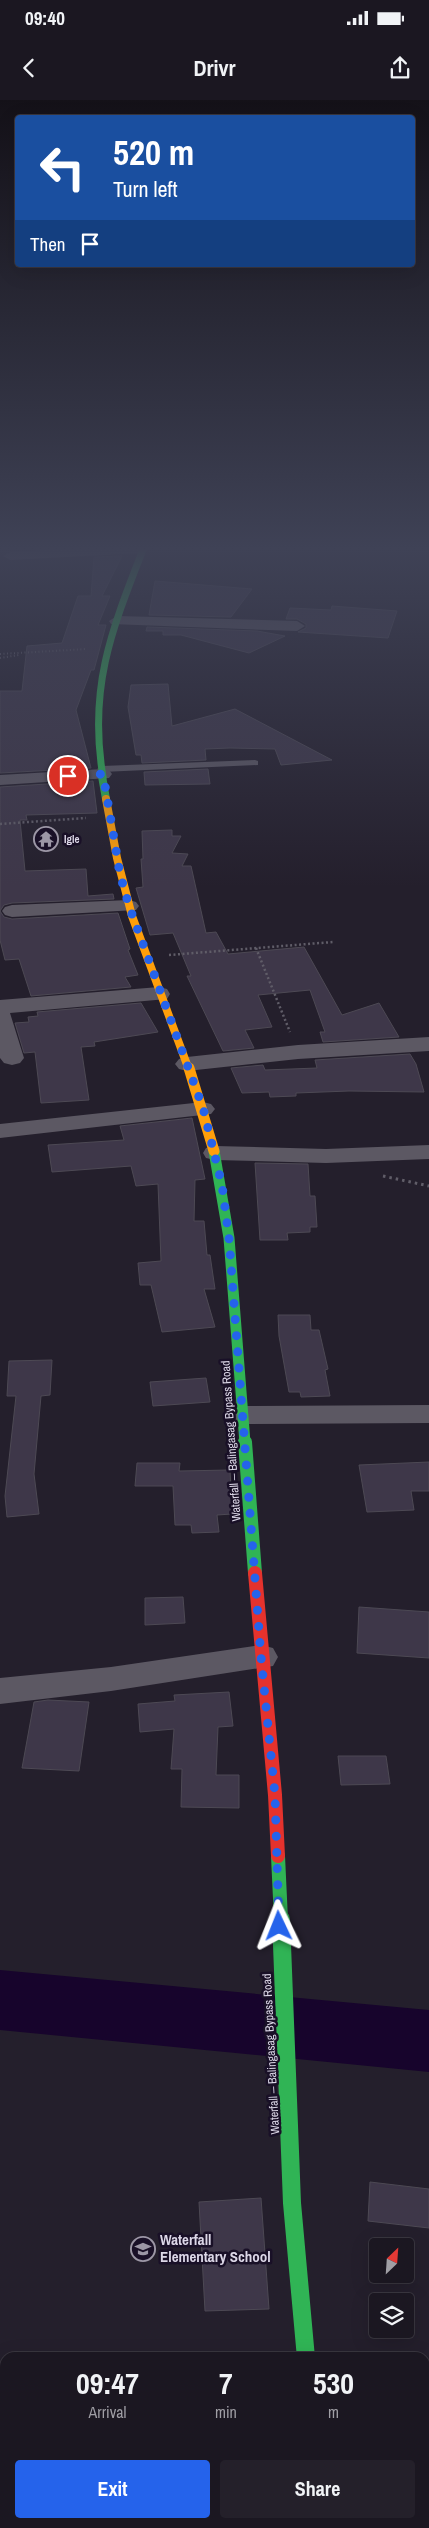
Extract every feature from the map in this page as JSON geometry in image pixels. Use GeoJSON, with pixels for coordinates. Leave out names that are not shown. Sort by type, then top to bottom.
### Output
{"type":"FeatureCollection","features":[{"type":"Feature","properties":{"kind":"main road","name":"Waterfall ‒ Balingasag Bypass Road"},"geometry":{"type":"LineString","coordinates":[[108,660],[98,708],[102,771],[120,874],[159,994],[203,1108],[215,1153],[229,1238],[261,1657],[275,1795],[279,1945],[292,2203],[305,2352]]}},
{"type":"Feature","properties":{"kind":"street"},"geometry":{"type":"LineString","coordinates":[[0,780],[102,771]]}},
{"type":"Feature","properties":{"kind":"street"},"geometry":{"type":"LineString","coordinates":[[12,911],[129,906]]}},
{"type":"Feature","properties":{"kind":"street"},"geometry":{"type":"LineString","coordinates":[[0,1007],[159,994]]}},
{"type":"Feature","properties":{"kind":"street"},"geometry":{"type":"LineString","coordinates":[[0,1015],[12,1058]]}},
{"type":"Feature","properties":{"kind":"street"},"geometry":{"type":"LineString","coordinates":[[187,1064],[298,1052],[429,1044]]}},
{"type":"Feature","properties":{"kind":"street"},"geometry":{"type":"LineString","coordinates":[[0,1131],[203,1108]]}},
{"type":"Feature","properties":{"kind":"street"},"geometry":{"type":"LineString","coordinates":[[215,1153],[326,1156],[429,1152]]}},
{"type":"Feature","properties":{"kind":"street"},"geometry":{"type":"LineString","coordinates":[[244,1415],[429,1414]]}},
{"type":"Feature","properties":{"kind":"street"},"geometry":{"type":"LineString","coordinates":[[0,1691],[111,1679],[261,1657]]}},
{"type":"Feature","properties":{"kind":"lane"},"geometry":{"type":"LineString","coordinates":[[102,771],[255,763]]}},
{"type":"Feature","properties":{"kind":"path"},"geometry":{"type":"LineString","coordinates":[[0,824],[109,817]]}},
{"type":"Feature","properties":{"kind":"path"},"geometry":{"type":"LineString","coordinates":[[146,957],[333,942]]}},
{"type":"Feature","properties":{"kind":"path"},"geometry":{"type":"LineString","coordinates":[[256,948],[298,1052]]}},
{"type":"Feature","properties":{"kind":"building"},"geometry":{"type":"Polygon","coordinates":[[[25,660],[97,660],[76,710],[91,768],[0,773],[0,691],[22,691],[25,660]]]}},
{"type":"Feature","properties":{"kind":"building"},"geometry":{"type":"Polygon","coordinates":[[[168,684],[172,726],[235,709],[332,760],[281,765],[275,749],[230,748],[205,749],[206,760],[142,763],[141,755],[136,755],[128,707],[131,685],[168,684]]]}},
{"type":"Feature","properties":{"kind":"building"},"geometry":{"type":"Polygon","coordinates":[[[208,769],[210,784],[145,785],[144,772],[208,769]]]}},
{"type":"Feature","properties":{"kind":"building"},"geometry":{"type":"Polygon","coordinates":[[[93,781],[97,813],[26,815],[27,820],[20,820],[25,871],[86,869],[88,896],[113,894],[114,899],[12,903],[4,905],[0,911],[0,787],[93,781]]]}},
{"type":"Feature","properties":{"kind":"building"},"geometry":{"type":"Polygon","coordinates":[[[172,830],[172,836],[181,836],[172,853],[188,854],[182,866],[191,866],[206,933],[216,932],[228,954],[304,947],[342,1015],[379,1003],[399,1037],[323,1042],[320,1032],[325,1032],[310,990],[258,995],[272,1027],[245,1030],[254,1048],[223,1051],[187,976],[191,976],[173,933],[150,935],[136,888],[143,887],[142,831],[172,830]]]}},
{"type":"Feature","properties":{"kind":"building"},"geometry":{"type":"Polygon","coordinates":[[[0,911],[4,917],[12,919],[118,913],[130,949],[128,950],[138,975],[125,977],[131,987],[31,996],[19,959],[5,960],[0,940],[0,911]]]}},
{"type":"Feature","properties":{"kind":"building"},"geometry":{"type":"Polygon","coordinates":[[[141,1003],[158,1032],[94,1042],[95,1046],[81,1047],[89,1100],[41,1103],[35,1052],[24,1053],[15,1023],[29,1022],[28,1017],[38,1016],[37,1012],[141,1003]]]}},
{"type":"Feature","properties":{"kind":"building"},"geometry":{"type":"Polygon","coordinates":[[[410,1054],[416,1064],[424,1092],[349,1091],[296,1093],[296,1096],[270,1097],[269,1092],[242,1093],[231,1068],[263,1065],[265,1070],[317,1068],[315,1060],[410,1054]]]}},
{"type":"Feature","properties":{"kind":"building"},"geometry":{"type":"Polygon","coordinates":[[[192,1118],[205,1179],[195,1180],[194,1221],[204,1221],[207,1255],[210,1255],[215,1289],[204,1289],[215,1327],[162,1332],[151,1285],[140,1285],[138,1263],[161,1261],[158,1184],[136,1186],[131,1166],[52,1172],[48,1145],[124,1140],[120,1126],[192,1118]]]}},
{"type":"Feature","properties":{"kind":"building"},"geometry":{"type":"Polygon","coordinates":[[[255,1163],[308,1164],[310,1196],[315,1196],[317,1227],[310,1227],[310,1232],[287,1233],[288,1240],[260,1240],[255,1163]]]}},
{"type":"Feature","properties":{"kind":"building"},"geometry":{"type":"Polygon","coordinates":[[[278,1315],[310,1315],[311,1330],[319,1330],[328,1369],[325,1370],[330,1396],[301,1397],[300,1392],[289,1392],[279,1336],[278,1315]]]}},
{"type":"Feature","properties":{"kind":"building"},"geometry":{"type":"Polygon","coordinates":[[[52,1360],[50,1395],[41,1396],[34,1474],[39,1514],[7,1517],[5,1496],[16,1396],[7,1396],[9,1361],[52,1360]]]}},
{"type":"Feature","properties":{"kind":"building"},"geometry":{"type":"Polygon","coordinates":[[[206,1378],[210,1402],[153,1406],[150,1382],[206,1378]]]}},
{"type":"Feature","properties":{"kind":"building"},"geometry":{"type":"Polygon","coordinates":[[[429,1462],[429,1491],[411,1491],[414,1510],[367,1512],[359,1465],[429,1462]]]}},
{"type":"Feature","properties":{"kind":"building"},"geometry":{"type":"Polygon","coordinates":[[[137,1463],[180,1463],[179,1471],[230,1470],[232,1514],[217,1515],[219,1532],[192,1533],[191,1525],[175,1525],[173,1486],[135,1486],[137,1463]]]}},
{"type":"Feature","properties":{"kind":"building"},"geometry":{"type":"Polygon","coordinates":[[[183,1597],[185,1623],[145,1625],[145,1598],[183,1597]]]}},
{"type":"Feature","properties":{"kind":"building"},"geometry":{"type":"Polygon","coordinates":[[[359,1607],[429,1612],[429,1658],[357,1653],[359,1607]]]}},
{"type":"Feature","properties":{"kind":"building"},"geometry":{"type":"Polygon","coordinates":[[[229,1692],[233,1726],[218,1727],[216,1775],[239,1775],[239,1808],[181,1807],[182,1769],[171,1769],[174,1729],[140,1732],[138,1704],[175,1701],[174,1695],[229,1692]]]}},
{"type":"Feature","properties":{"kind":"building"},"geometry":{"type":"Polygon","coordinates":[[[48,1700],[89,1702],[79,1771],[22,1768],[34,1702],[48,1700]]]}},
{"type":"Feature","properties":{"kind":"building"},"geometry":{"type":"Polygon","coordinates":[[[338,1756],[386,1756],[390,1784],[341,1785],[338,1756]]]}},
{"type":"Feature","properties":{"kind":"building"},"geometry":{"type":"Polygon","coordinates":[[[370,2182],[429,2189],[429,2228],[368,2221],[370,2182]]]}},
{"type":"Feature","properties":{"kind":"building"},"geometry":{"type":"Polygon","coordinates":[[[261,2198],[269,2309],[205,2311],[199,2202],[261,2198]]]}},
{"type":"Feature","properties":{"kind":"waterway"},"geometry":{"type":"LineString","coordinates":[[0,2000],[429,2041]]}},
{"type":"Feature","properties":{"kind":"traffic: fast"},"geometry":{"type":"LineString","coordinates":[[105,660],[99,694],[97,737],[106,799]]}},
{"type":"Feature","properties":{"kind":"traffic: fast"},"geometry":{"type":"LineString","coordinates":[[214,1151],[229,1238],[255,1573]]}},
{"type":"Feature","properties":{"kind":"traffic: fast"},"geometry":{"type":"LineString","coordinates":[[278,1856],[292,2203],[305,2352]]}},
{"type":"Feature","properties":{"kind":"traffic: slow"},"geometry":{"type":"LineString","coordinates":[[106,799],[126,897],[144,954],[192,1076],[214,1151]]}},
{"type":"Feature","properties":{"kind":"traffic: jam"},"geometry":{"type":"LineString","coordinates":[[255,1573],[275,1795],[278,1856]]}},
{"type":"Feature","properties":{"kind":"place","name":"Igle"},"geometry":{"type":"Point","coordinates":[46,839]}},
{"type":"Feature","properties":{"kind":"place","name":"Waterfall Elementary School"},"geometry":{"type":"Point","coordinates":[143,2249]}},
{"type":"Feature","properties":{"kind":"route"},"geometry":{"type":"LineString","coordinates":[[68,776],[103,774],[120,874],[129,906],[159,994],[203,1108],[213,1142],[222,1185],[229,1238],[261,1657],[275,1795],[279,1926]]}}]}
